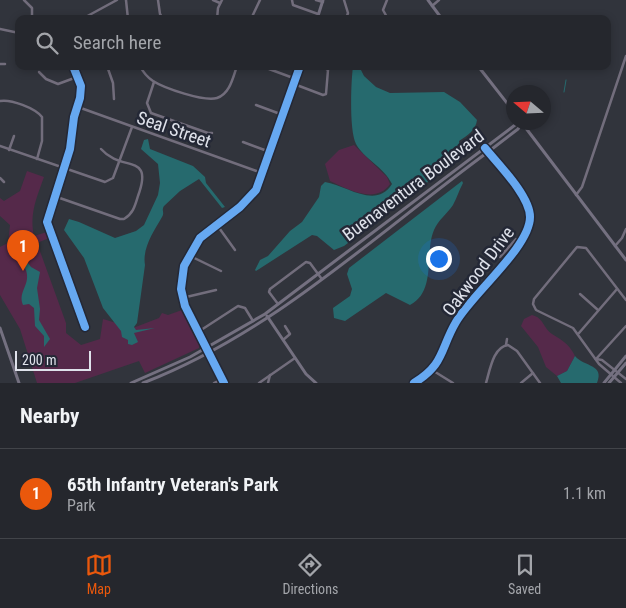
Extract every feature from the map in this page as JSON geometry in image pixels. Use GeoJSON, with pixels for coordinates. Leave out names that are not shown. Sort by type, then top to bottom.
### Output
{"type":"FeatureCollection","features":[{"type":"Feature","properties":{"kind":"main road"},"geometry":{"type":"LineString","coordinates":[[428,0],[439,15]]}},
{"type":"Feature","properties":{"kind":"main road"},"geometry":{"type":"LineString","coordinates":[[318,14],[323,1]]}},
{"type":"Feature","properties":{"kind":"main road"},"geometry":{"type":"LineString","coordinates":[[223,381],[197,332],[182,298],[182,274],[188,255],[200,238],[249,198],[256,190],[299,70]]}},
{"type":"Feature","properties":{"kind":"main road"},"geometry":{"type":"LineString","coordinates":[[481,70],[506,102]]}},
{"type":"Feature","properties":{"kind":"main road","name":"Buenaventura Boulevard"},"geometry":{"type":"LineString","coordinates":[[325,273],[508,130]]}},
{"type":"Feature","properties":{"kind":"main road","name":"Buenaventura Boulevard"},"geometry":{"type":"LineString","coordinates":[[131,383],[207,351],[253,321],[266,315],[278,304],[325,273],[517,130]]}},
{"type":"Feature","properties":{"kind":"main road"},"geometry":{"type":"LineString","coordinates":[[527,130],[626,260]]}},
{"type":"Feature","properties":{"kind":"main road","name":"Oakwood Drive"},"geometry":{"type":"LineString","coordinates":[[414,383],[432,370],[439,361],[456,321],[520,243],[528,228],[530,218],[526,202],[485,148]]}},
{"type":"Feature","properties":{"kind":"main road","name":"Buenaventura Boulevard"},"geometry":{"type":"LineString","coordinates":[[142,383],[207,351],[266,315],[320,276]]}},
{"type":"Feature","properties":{"kind":"main road"},"geometry":{"type":"LineString","coordinates":[[266,315],[295,358],[316,383]]}},
{"type":"Feature","properties":{"kind":"main road"},"geometry":{"type":"LineString","coordinates":[[0,328],[19,383]]}},
{"type":"Feature","properties":{"kind":"main road"},"geometry":{"type":"LineString","coordinates":[[616,371],[626,356]]}},
{"type":"Feature","properties":{"kind":"main road"},"geometry":{"type":"LineString","coordinates":[[604,383],[626,363]]}},
{"type":"Feature","properties":{"kind":"main road"},"geometry":{"type":"LineString","coordinates":[[609,383],[612,375]]}},
{"type":"Feature","properties":{"kind":"street"},"geometry":{"type":"LineString","coordinates":[[24,0],[32,8],[32,15]]}},
{"type":"Feature","properties":{"kind":"street"},"geometry":{"type":"LineString","coordinates":[[91,15],[116,0]]}},
{"type":"Feature","properties":{"kind":"street"},"geometry":{"type":"LineString","coordinates":[[126,0],[128,15]]}},
{"type":"Feature","properties":{"kind":"street"},"geometry":{"type":"LineString","coordinates":[[158,0],[161,15]]}},
{"type":"Feature","properties":{"kind":"street"},"geometry":{"type":"LineString","coordinates":[[213,0],[221,2],[218,15]]}},
{"type":"Feature","properties":{"kind":"street"},"geometry":{"type":"LineString","coordinates":[[253,15],[260,0]]}},
{"type":"Feature","properties":{"kind":"street"},"geometry":{"type":"LineString","coordinates":[[292,0],[293,5],[318,14]]}},
{"type":"Feature","properties":{"kind":"street"},"geometry":{"type":"LineString","coordinates":[[316,0],[323,1]]}},
{"type":"Feature","properties":{"kind":"street"},"geometry":{"type":"LineString","coordinates":[[344,0],[347,15]]}},
{"type":"Feature","properties":{"kind":"street"},"geometry":{"type":"LineString","coordinates":[[386,15],[383,10],[387,0]]}},
{"type":"Feature","properties":{"kind":"street"},"geometry":{"type":"LineString","coordinates":[[432,6],[439,0]]}},
{"type":"Feature","properties":{"kind":"street"},"geometry":{"type":"LineString","coordinates":[[0,29],[15,32]]}},
{"type":"Feature","properties":{"kind":"street"},"geometry":{"type":"LineString","coordinates":[[576,195],[582,187],[626,56]]}},
{"type":"Feature","properties":{"kind":"street"},"geometry":{"type":"LineString","coordinates":[[0,64],[5,64]]}},
{"type":"Feature","properties":{"kind":"street"},"geometry":{"type":"LineString","coordinates":[[74,70],[81,92],[78,108],[72,123],[70,149],[47,222],[84,327]]}},
{"type":"Feature","properties":{"kind":"street"},"geometry":{"type":"LineString","coordinates":[[108,70],[113,83],[114,99]]}},
{"type":"Feature","properties":{"kind":"street"},"geometry":{"type":"LineString","coordinates":[[143,70],[154,82],[198,97],[218,98],[228,88],[235,70]]}},
{"type":"Feature","properties":{"kind":"street"},"geometry":{"type":"LineString","coordinates":[[272,70],[296,79]]}},
{"type":"Feature","properties":{"kind":"street"},"geometry":{"type":"LineString","coordinates":[[294,84],[323,95],[326,94],[330,73],[328,70]]}},
{"type":"Feature","properties":{"kind":"street"},"geometry":{"type":"LineString","coordinates":[[40,72],[46,79],[58,84],[77,77]]}},
{"type":"Feature","properties":{"kind":"street"},"geometry":{"type":"LineString","coordinates":[[154,82],[148,103],[151,114],[208,133],[212,132]]}},
{"type":"Feature","properties":{"kind":"street"},"geometry":{"type":"LineString","coordinates":[[0,101],[9,102],[37,112],[42,117],[42,141],[37,159]]}},
{"type":"Feature","properties":{"kind":"street"},"geometry":{"type":"LineString","coordinates":[[256,106],[283,116]]}},
{"type":"Feature","properties":{"kind":"street","name":"Seal Street"},"geometry":{"type":"LineString","coordinates":[[78,108],[263,173]]}},
{"type":"Feature","properties":{"kind":"street"},"geometry":{"type":"LineString","coordinates":[[0,146],[105,182],[113,178],[132,127]]}},
{"type":"Feature","properties":{"kind":"street"},"geometry":{"type":"LineString","coordinates":[[9,150],[14,136]]}},
{"type":"Feature","properties":{"kind":"street"},"geometry":{"type":"LineString","coordinates":[[243,142],[270,152]]}},
{"type":"Feature","properties":{"kind":"street"},"geometry":{"type":"LineString","coordinates":[[54,196],[124,219],[133,209],[143,181],[143,174],[140,169],[109,157],[101,149]]}},
{"type":"Feature","properties":{"kind":"street"},"geometry":{"type":"LineString","coordinates":[[0,178],[4,182]]}},
{"type":"Feature","properties":{"kind":"street"},"geometry":{"type":"LineString","coordinates":[[216,224],[235,250]]}},
{"type":"Feature","properties":{"kind":"street"},"geometry":{"type":"LineString","coordinates":[[615,246],[626,230]]}},
{"type":"Feature","properties":{"kind":"street"},"geometry":{"type":"LineString","coordinates":[[500,257],[516,239]]}},
{"type":"Feature","properties":{"kind":"street"},"geometry":{"type":"LineString","coordinates":[[621,383],[596,359],[574,328],[536,310],[533,304],[534,299],[577,247],[586,248],[626,300]]}},
{"type":"Feature","properties":{"kind":"street"},"geometry":{"type":"LineString","coordinates":[[188,255],[220,271]]}},
{"type":"Feature","properties":{"kind":"street"},"geometry":{"type":"LineString","coordinates":[[278,304],[269,292],[270,289],[306,262],[320,276]]}},
{"type":"Feature","properties":{"kind":"street"},"geometry":{"type":"LineString","coordinates":[[579,333],[617,289]]}},
{"type":"Feature","properties":{"kind":"street"},"geometry":{"type":"LineString","coordinates":[[182,298],[216,290]]}},
{"type":"Feature","properties":{"kind":"street"},"geometry":{"type":"LineString","coordinates":[[580,294],[598,310]]}},
{"type":"Feature","properties":{"kind":"street"},"geometry":{"type":"LineString","coordinates":[[197,332],[238,306],[245,308],[253,321]]}},
{"type":"Feature","properties":{"kind":"street"},"geometry":{"type":"LineString","coordinates":[[283,340],[290,334],[285,326]]}},
{"type":"Feature","properties":{"kind":"street"},"geometry":{"type":"LineString","coordinates":[[596,359],[626,326]]}},
{"type":"Feature","properties":{"kind":"street"},"geometry":{"type":"LineString","coordinates":[[486,383],[496,352],[506,345],[507,339]]}},
{"type":"Feature","properties":{"kind":"street"},"geometry":{"type":"LineString","coordinates":[[506,345],[518,351],[540,383]]}},
{"type":"Feature","properties":{"kind":"street"},"geometry":{"type":"LineString","coordinates":[[259,383],[295,358]]}},
{"type":"Feature","properties":{"kind":"street"},"geometry":{"type":"LineString","coordinates":[[596,359],[602,360],[626,379]]}},
{"type":"Feature","properties":{"kind":"street"},"geometry":{"type":"LineString","coordinates":[[432,370],[453,383]]}},
{"type":"Feature","properties":{"kind":"street"},"geometry":{"type":"LineString","coordinates":[[521,383],[533,373]]}},
{"type":"Feature","properties":{"kind":"street"},"geometry":{"type":"LineString","coordinates":[[268,383],[270,374]]}},
{"type":"Feature","properties":{"kind":"street"},"geometry":{"type":"LineString","coordinates":[[214,383],[223,381]]}},
{"type":"Feature","properties":{"kind":"shaded area"},"geometry":{"type":"Polygon","coordinates":[[[354,145],[387,177],[390,184],[377,194],[353,191],[330,181],[325,164],[339,150],[354,145]]]}},
{"type":"Feature","properties":{"kind":"shaded area"},"geometry":{"type":"Polygon","coordinates":[[[27,171],[44,177],[34,206],[32,220],[34,236],[47,232],[49,238],[37,243],[66,323],[66,333],[81,345],[100,339],[103,319],[133,328],[159,318],[162,313],[168,315],[182,310],[200,344],[199,348],[145,373],[139,361],[75,383],[37,383],[20,329],[0,295],[0,247],[8,243],[10,225],[0,216],[0,198],[4,201],[20,191],[27,171]]]}},
{"type":"Feature","properties":{"kind":"shaded area"},"geometry":{"type":"Polygon","coordinates":[[[532,315],[539,318],[549,332],[565,343],[573,352],[575,356],[567,371],[557,376],[546,367],[538,347],[521,326],[524,319],[532,315]]]}},
{"type":"Feature","properties":{"kind":"water"},"geometry":{"type":"Polygon","coordinates":[[[353,70],[361,70],[364,76],[376,87],[390,93],[444,92],[460,102],[477,120],[475,127],[459,141],[460,150],[450,164],[407,197],[390,207],[389,212],[344,246],[334,250],[317,236],[312,235],[256,271],[260,260],[268,256],[290,231],[302,222],[319,197],[321,186],[325,182],[369,196],[385,192],[392,184],[356,144],[352,128],[353,70]]]}},
{"type":"Feature","properties":{"kind":"water"},"geometry":{"type":"Polygon","coordinates":[[[148,139],[150,149],[193,166],[205,177],[206,183],[225,207],[222,208],[199,179],[180,191],[164,206],[163,215],[149,240],[145,252],[137,323],[134,327],[136,330],[155,328],[134,333],[138,342],[132,345],[128,344],[128,340],[122,337],[121,331],[103,308],[84,258],[64,230],[69,219],[115,238],[136,231],[144,225],[158,195],[160,183],[158,164],[141,149],[144,140],[148,139]]]}},
{"type":"Feature","properties":{"kind":"water"},"geometry":{"type":"Polygon","coordinates":[[[462,181],[463,183],[453,205],[434,230],[431,239],[427,281],[424,291],[418,299],[410,305],[386,293],[345,321],[334,318],[333,308],[350,296],[352,289],[347,274],[349,268],[462,181]]]}},
{"type":"Feature","properties":{"kind":"water"},"geometry":{"type":"Polygon","coordinates":[[[24,258],[31,267],[40,272],[37,288],[40,309],[39,320],[50,339],[44,347],[44,336],[35,326],[34,308],[29,304],[23,305],[22,301],[22,293],[27,279],[22,260],[24,258]]]}},
{"type":"Feature","properties":{"kind":"water"},"geometry":{"type":"Polygon","coordinates":[[[575,356],[596,369],[599,377],[597,383],[561,383],[557,376],[567,371],[575,356]]]}},
{"type":"Feature","properties":{"kind":"waterway"},"geometry":{"type":"LineString","coordinates":[[564,92],[566,80]]}},
{"type":"Feature","properties":{"kind":"cycle path"},"geometry":{"type":"LineString","coordinates":[[75,70],[81,86],[80,98],[74,117],[70,149],[47,222],[85,327]]}},
{"type":"Feature","properties":{"kind":"cycle path"},"geometry":{"type":"LineString","coordinates":[[224,383],[185,306],[181,289],[184,266],[200,238],[240,207],[256,190],[299,70]]}},
{"type":"Feature","properties":{"kind":"cycle path"},"geometry":{"type":"LineString","coordinates":[[414,383],[424,376],[437,362],[456,322],[511,256],[527,229],[530,217],[525,200],[485,148]]}},
{"type":"Feature","properties":{"kind":"place","name":"65th Infantry Veteran's Park"},"geometry":{"type":"Point","coordinates":[23,271]}}]}
